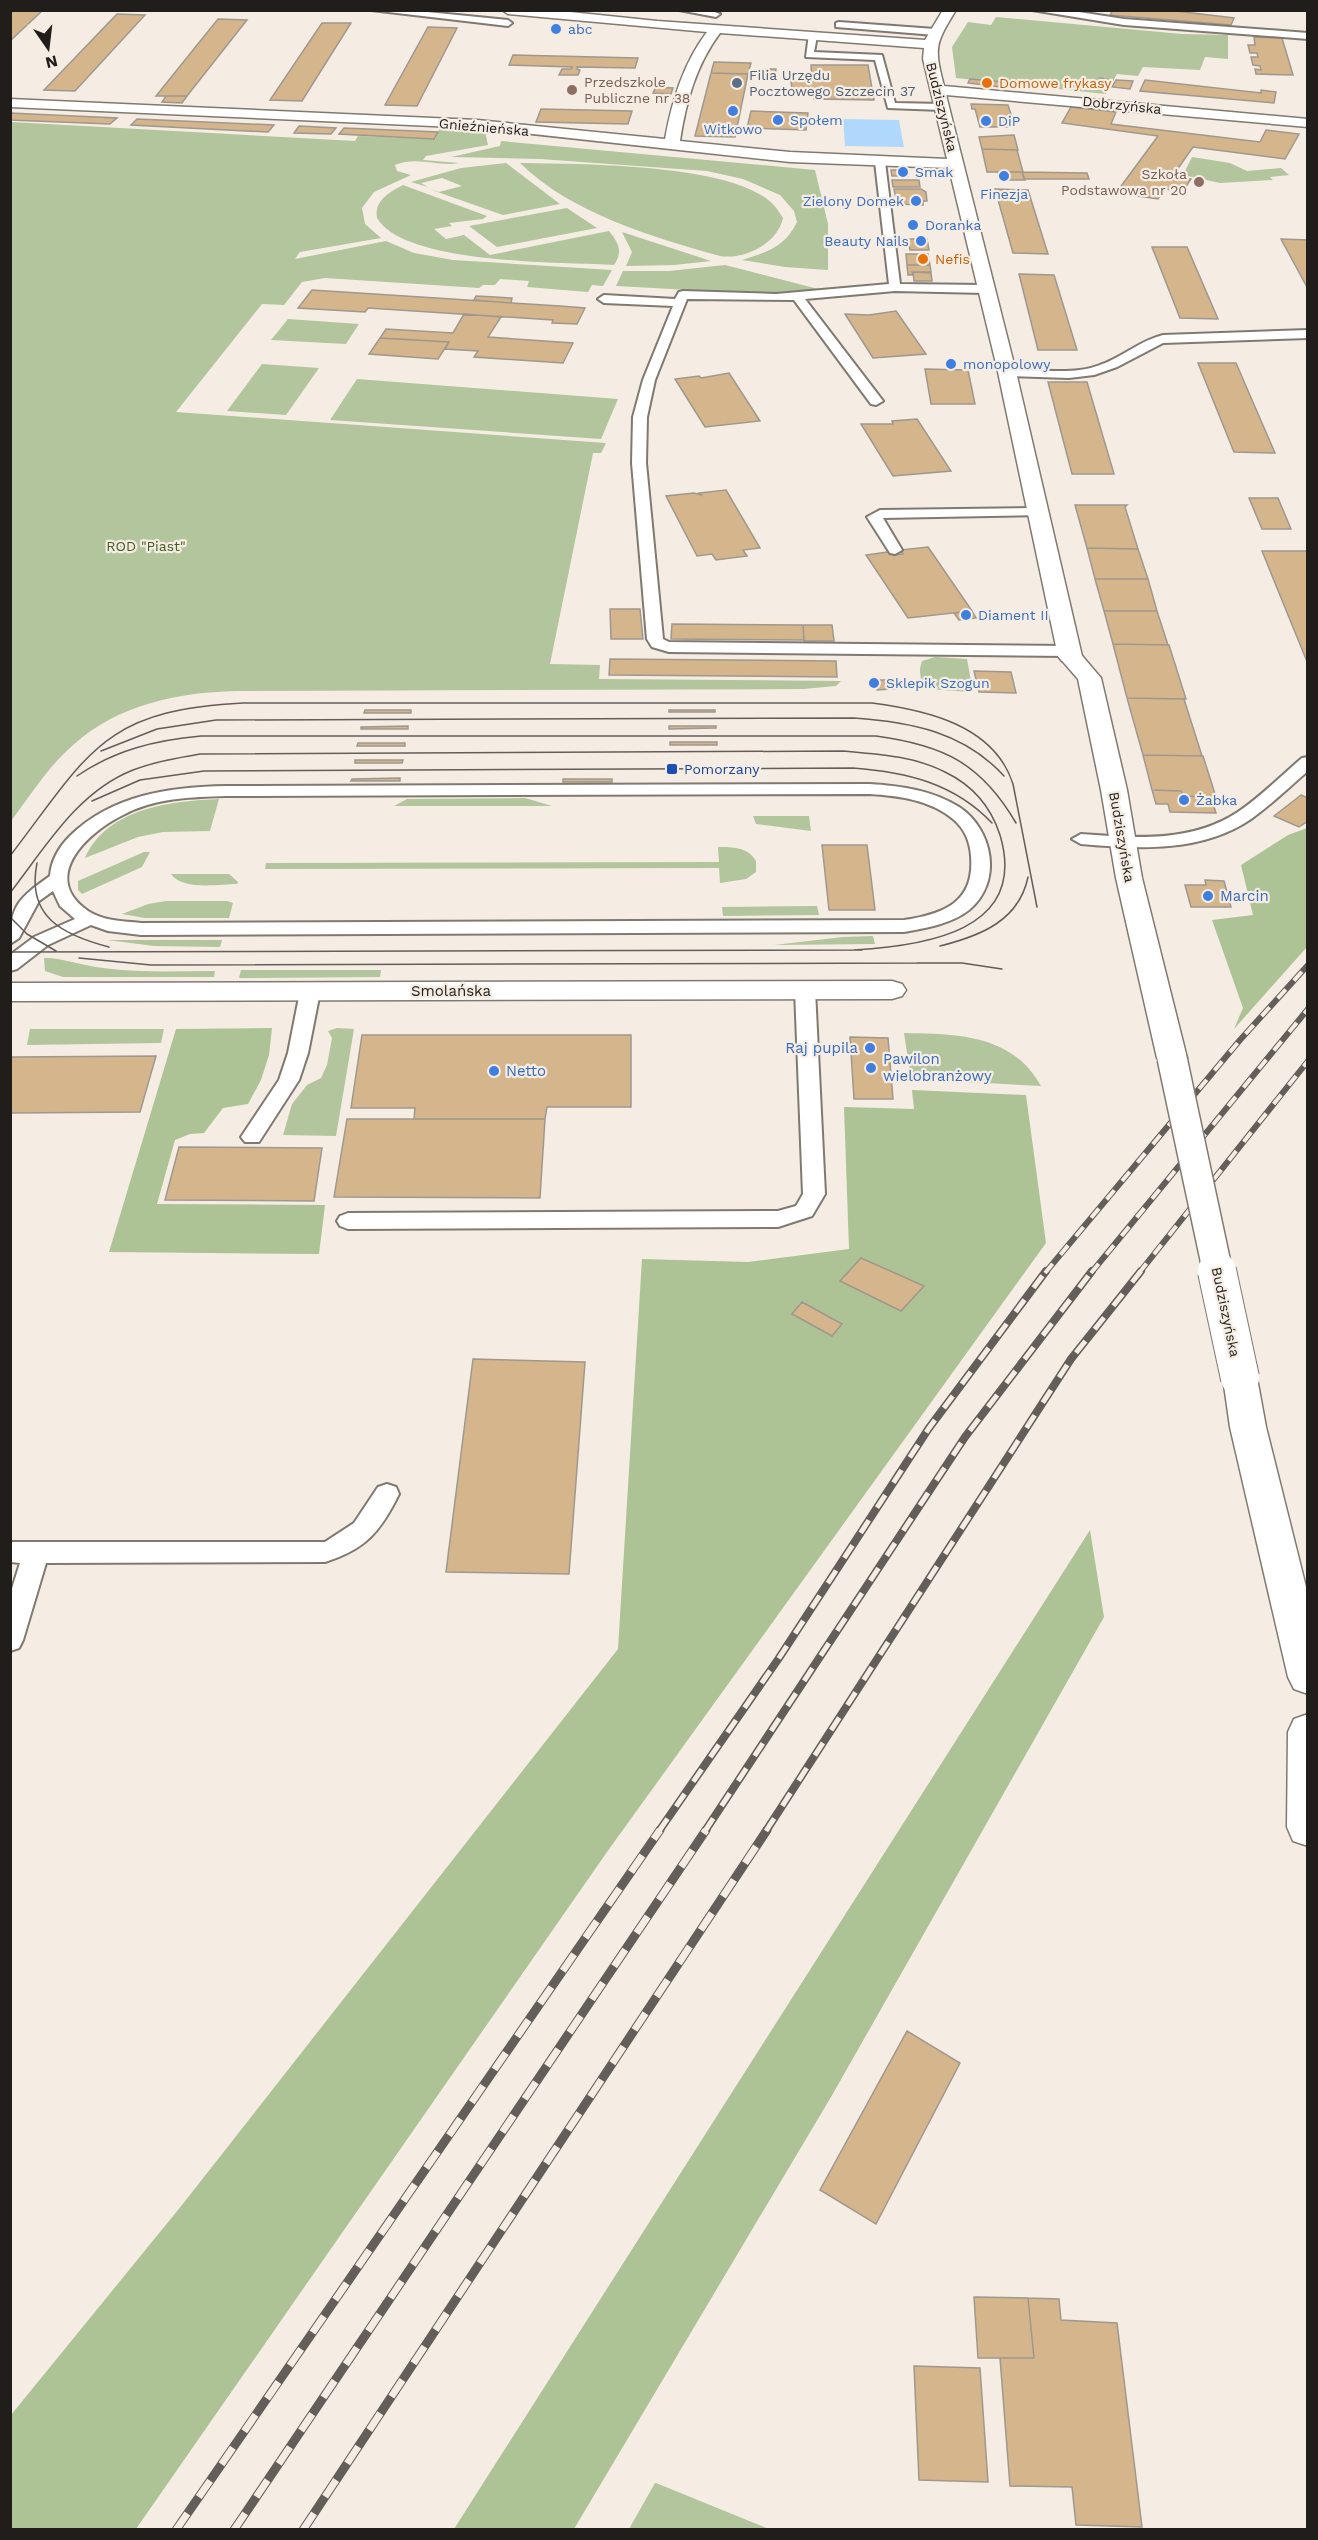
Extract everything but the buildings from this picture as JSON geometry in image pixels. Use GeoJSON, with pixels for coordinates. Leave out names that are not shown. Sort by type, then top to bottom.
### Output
{"type":"FeatureCollection","features":[{"type":"Feature","properties":{"kind":"street"},"geometry":{"type":"LineString","coordinates":[[508,17],[812,36],[933,38],[951,10]]}},
{"type":"Feature","properties":{"kind":"street"},"geometry":{"type":"LineString","coordinates":[[672,145],[693,63],[716,30]]}},
{"type":"Feature","properties":{"kind":"street","name":"Budziszyńska"},"geometry":{"type":"LineString","coordinates":[[933,38],[930,60],[1040,512],[1069,654],[1089,678],[1154,986],[1180,1093],[1248,1426],[1308,1677]]}},
{"type":"Feature","properties":{"kind":"street","name":"Dobrzyńska"},"geometry":{"type":"LineString","coordinates":[[937,90],[1308,123]]}},
{"type":"Feature","properties":{"kind":"street","name":"Gnieźnieńska"},"geometry":{"type":"LineString","coordinates":[[10,103],[460,123],[672,145],[880,162],[956,164]]}},
{"type":"Feature","properties":{"kind":"street","name":"Smolańska"},"geometry":{"type":"LineString","coordinates":[[10,992],[892,990]]}},
{"type":"Feature","properties":{"kind":"street"},"geometry":{"type":"LineString","coordinates":[[1307,1824],[1308,1732]]}},
{"type":"Feature","properties":{"kind":"lane"},"geometry":{"type":"LineString","coordinates":[[375,10],[508,17]]}},
{"type":"Feature","properties":{"kind":"lane"},"geometry":{"type":"LineString","coordinates":[[683,10],[716,14]]}},
{"type":"Feature","properties":{"kind":"lane"},"geometry":{"type":"LineString","coordinates":[[1036,10],[1080,12],[1124,22],[1308,36]]}},
{"type":"Feature","properties":{"kind":"lane"},"geometry":{"type":"LineString","coordinates":[[838,25],[933,38]]}},
{"type":"Feature","properties":{"kind":"lane"},"geometry":{"type":"LineString","coordinates":[[812,36],[809,55],[879,57],[891,106],[942,107]]}},
{"type":"Feature","properties":{"kind":"lane"},"geometry":{"type":"LineString","coordinates":[[880,162],[896,287]]}},
{"type":"Feature","properties":{"kind":"lane"},"geometry":{"type":"LineString","coordinates":[[985,289],[896,287],[798,297],[683,295],[644,397],[639,438],[655,639],[658,644],[681,647],[1069,654]]}},
{"type":"Feature","properties":{"kind":"lane"},"geometry":{"type":"LineString","coordinates":[[798,297],[876,401]]}},
{"type":"Feature","properties":{"kind":"lane"},"geometry":{"type":"LineString","coordinates":[[604,299],[677,309]]}},
{"type":"Feature","properties":{"kind":"lane"},"geometry":{"type":"LineString","coordinates":[[1007,372],[1097,370],[1118,362],[1145,344],[1163,339],[1308,334]]}},
{"type":"Feature","properties":{"kind":"lane"},"geometry":{"type":"LineString","coordinates":[[895,550],[874,517],[880,514],[1040,512]]}},
{"type":"Feature","properties":{"kind":"lane"},"geometry":{"type":"LineString","coordinates":[[1080,839],[1179,842],[1237,820],[1308,762]]}},
{"type":"Feature","properties":{"kind":"lane"},"geometry":{"type":"LineString","coordinates":[[216,791],[895,791],[932,800],[963,819],[975,835],[982,866],[976,892],[961,908],[939,919],[904,926],[141,929],[109,927],[88,920],[65,903],[57,880],[62,860],[72,845],[90,827],[114,812],[161,795],[216,791]]}},
{"type":"Feature","properties":{"kind":"lane"},"geometry":{"type":"LineString","coordinates":[[10,938],[32,898],[57,880]]}},
{"type":"Feature","properties":{"kind":"lane"},"geometry":{"type":"LineString","coordinates":[[10,965],[39,942],[88,920]]}},
{"type":"Feature","properties":{"kind":"lane"},"geometry":{"type":"LineString","coordinates":[[348,1221],[777,1219],[804,1211],[814,1194],[805,990]]}},
{"type":"Feature","properties":{"kind":"lane"},"geometry":{"type":"LineString","coordinates":[[252,1137],[289,1080],[298,1053],[310,992]]}},
{"type":"Feature","properties":{"kind":"lane"},"geometry":{"type":"LineString","coordinates":[[10,1552],[325,1552],[354,1540],[368,1527],[387,1494]]}},
{"type":"Feature","properties":{"kind":"lane"},"geometry":{"type":"LineString","coordinates":[[10,1640],[36,1553]]}},
{"type":"Feature","properties":{"kind":"green space"},"geometry":{"type":"Polygon","coordinates":[[[996,17],[1182,34],[1228,35],[1228,59],[1205,57],[1200,70],[1143,67],[1138,76],[1117,74],[1106,94],[956,78],[952,47],[968,22],[991,25],[996,17]]]}},
{"type":"Feature","properties":{"kind":"green space","name":"ROD \"Piast\""},"geometry":{"type":"Polygon","coordinates":[[[11,122],[355,141],[358,136],[435,139],[441,126],[485,131],[488,145],[426,156],[423,160],[459,163],[411,161],[395,165],[397,171],[411,175],[374,192],[362,208],[365,224],[381,238],[300,252],[295,259],[386,241],[414,253],[453,260],[612,270],[603,286],[592,285],[588,292],[527,287],[529,281],[500,279],[495,285],[483,285],[479,288],[325,278],[302,282],[284,305],[262,304],[176,412],[606,443],[601,453],[593,453],[550,664],[600,665],[599,679],[841,681],[836,686],[803,689],[240,691],[194,694],[129,710],[90,732],[55,763],[11,821],[11,122]]]}},
{"type":"Feature","properties":{"kind":"green space"},"geometry":{"type":"Polygon","coordinates":[[[501,141],[815,170],[828,224],[828,270],[785,267],[742,260],[781,243],[797,222],[794,211],[780,195],[743,179],[707,171],[540,159],[451,157],[500,146],[501,141]]]}},
{"type":"Feature","properties":{"kind":"green space"},"geometry":{"type":"Polygon","coordinates":[[[1192,157],[1230,163],[1247,171],[1281,168],[1289,175],[1270,177],[1273,180],[1220,183],[1183,175],[1192,157]]]}},
{"type":"Feature","properties":{"kind":"green space"},"geometry":{"type":"Polygon","coordinates":[[[506,163],[560,204],[503,215],[429,189],[439,192],[462,186],[442,178],[421,183],[428,187],[411,182],[461,168],[506,163]]]}},
{"type":"Feature","properties":{"kind":"green space"},"geometry":{"type":"Polygon","coordinates":[[[520,163],[610,165],[710,177],[739,185],[761,195],[774,205],[783,218],[775,235],[759,248],[740,255],[720,256],[641,232],[588,210],[541,181],[520,163]]]}},
{"type":"Feature","properties":{"kind":"green space"},"geometry":{"type":"Polygon","coordinates":[[[403,185],[487,216],[483,219],[449,223],[452,226],[434,229],[446,239],[464,235],[490,255],[609,231],[617,244],[618,256],[614,265],[524,261],[451,253],[419,245],[393,233],[377,218],[380,201],[403,185]]]}},
{"type":"Feature","properties":{"kind":"green space"},"geometry":{"type":"Polygon","coordinates":[[[567,208],[597,228],[497,247],[469,226],[567,208]]]}},
{"type":"Feature","properties":{"kind":"green space"},"geometry":{"type":"Polygon","coordinates":[[[622,232],[711,261],[674,265],[626,266],[632,252],[622,232]]]}},
{"type":"Feature","properties":{"kind":"green space"},"geometry":{"type":"Polygon","coordinates":[[[725,265],[822,290],[783,292],[785,295],[616,286],[623,271],[669,271],[725,265]]]}},
{"type":"Feature","properties":{"kind":"green space"},"geometry":{"type":"Polygon","coordinates":[[[288,319],[359,324],[346,344],[271,340],[288,319]]]}},
{"type":"Feature","properties":{"kind":"green space"},"geometry":{"type":"Polygon","coordinates":[[[262,364],[319,368],[286,415],[227,411],[262,364]]]}},
{"type":"Feature","properties":{"kind":"green space"},"geometry":{"type":"Polygon","coordinates":[[[357,379],[618,399],[601,439],[330,420],[357,379]]]}},
{"type":"Feature","properties":{"kind":"green space"},"geometry":{"type":"Polygon","coordinates":[[[935,657],[967,659],[973,692],[927,689],[920,676],[922,661],[935,657]]]}},
{"type":"Feature","properties":{"kind":"green space"},"geometry":{"type":"Polygon","coordinates":[[[525,798],[552,806],[394,806],[407,799],[525,798]]]}},
{"type":"Feature","properties":{"kind":"green space"},"geometry":{"type":"Polygon","coordinates":[[[219,799],[210,831],[163,832],[138,837],[85,858],[95,841],[108,828],[142,810],[181,802],[219,799]]]}},
{"type":"Feature","properties":{"kind":"green space"},"geometry":{"type":"Polygon","coordinates":[[[753,816],[809,816],[811,831],[756,824],[753,816]]]}},
{"type":"Feature","properties":{"kind":"green space"},"geometry":{"type":"Polygon","coordinates":[[[1307,828],[1307,947],[1234,1029],[1243,1008],[1212,920],[1253,915],[1241,865],[1288,835],[1307,828]]]}},
{"type":"Feature","properties":{"kind":"green space"},"geometry":{"type":"Polygon","coordinates":[[[718,847],[735,848],[749,853],[756,861],[756,872],[746,879],[720,883],[719,868],[265,869],[266,863],[719,862],[718,847]]]}},
{"type":"Feature","properties":{"kind":"green space"},"geometry":{"type":"Polygon","coordinates":[[[144,852],[150,852],[142,867],[82,894],[78,890],[78,881],[144,852]]]}},
{"type":"Feature","properties":{"kind":"green space"},"geometry":{"type":"Polygon","coordinates":[[[171,874],[229,874],[238,882],[237,884],[192,885],[184,883],[171,874]]]}},
{"type":"Feature","properties":{"kind":"green space"},"geometry":{"type":"Polygon","coordinates":[[[166,901],[227,901],[233,903],[229,918],[145,918],[122,914],[148,904],[166,901]]]}},
{"type":"Feature","properties":{"kind":"green space"},"geometry":{"type":"Polygon","coordinates":[[[817,906],[819,915],[723,916],[722,907],[817,906]]]}},
{"type":"Feature","properties":{"kind":"green space"},"geometry":{"type":"Polygon","coordinates":[[[873,936],[875,944],[774,945],[843,937],[873,936]]]}},
{"type":"Feature","properties":{"kind":"green space"},"geometry":{"type":"Polygon","coordinates":[[[107,940],[222,940],[220,947],[154,946],[107,940]]]}},
{"type":"Feature","properties":{"kind":"green space"},"geometry":{"type":"Polygon","coordinates":[[[44,958],[117,970],[215,971],[214,977],[63,977],[45,971],[44,958]]]}},
{"type":"Feature","properties":{"kind":"green space"},"geometry":{"type":"Polygon","coordinates":[[[241,970],[381,970],[380,977],[239,978],[241,970]]]}},
{"type":"Feature","properties":{"kind":"green space"},"geometry":{"type":"Polygon","coordinates":[[[272,1028],[269,1055],[261,1080],[248,1104],[223,1108],[204,1133],[190,1134],[175,1140],[157,1204],[325,1205],[319,1254],[109,1252],[176,1029],[272,1028]]]}},
{"type":"Feature","properties":{"kind":"green space"},"geometry":{"type":"Polygon","coordinates":[[[337,1028],[354,1029],[336,1136],[283,1135],[292,1104],[307,1085],[321,1078],[327,1065],[332,1038],[328,1031],[337,1028]]]}},
{"type":"Feature","properties":{"kind":"green space"},"geometry":{"type":"Polygon","coordinates":[[[30,1029],[164,1029],[161,1043],[27,1045],[30,1029]]]}},
{"type":"Feature","properties":{"kind":"green space"},"geometry":{"type":"Polygon","coordinates":[[[904,1033],[944,1034],[981,1040],[1015,1056],[1029,1069],[1041,1086],[911,1079],[904,1033]]]}},
{"type":"Feature","properties":{"kind":"green space"},"geometry":{"type":"Polygon","coordinates":[[[912,1090],[1026,1095],[1046,1243],[607,1852],[136,2529],[11,2530],[11,2415],[182,2205],[618,1649],[642,1259],[748,1262],[849,1249],[844,1107],[914,1109],[912,1090]]]}},
{"type":"Feature","properties":{"kind":"green space"},"geometry":{"type":"Polygon","coordinates":[[[1090,1530],[1104,1617],[831,2097],[574,2529],[454,2529],[1090,1530]]]}},
{"type":"Feature","properties":{"kind":"green space"},"geometry":{"type":"Polygon","coordinates":[[[656,2483],[769,2529],[629,2529],[656,2483]]]}},
{"type":"Feature","properties":{"kind":"water"},"geometry":{"type":"Polygon","coordinates":[[[843,119],[899,120],[904,147],[845,146],[843,119]]]}},
{"type":"Feature","properties":{"kind":"tram line"},"geometry":{"type":"LineString","coordinates":[[10,856],[81,764],[103,744],[128,727],[158,715],[196,707],[243,703],[872,703],[935,716],[956,724],[991,747],[1004,764],[1013,784],[1037,907]]}},
{"type":"Feature","properties":{"kind":"tram line"},"geometry":{"type":"LineString","coordinates":[[101,751],[157,729],[216,720],[854,718],[916,727],[954,739],[972,749],[1004,776]]}},
{"type":"Feature","properties":{"kind":"tram line"},"geometry":{"type":"LineString","coordinates":[[77,776],[106,759],[136,748],[168,740],[201,736],[876,736],[921,745],[958,760],[989,785],[1016,823]]}},
{"type":"Feature","properties":{"kind":"tram line"},"geometry":{"type":"LineString","coordinates":[[10,893],[64,823],[95,792],[133,770],[157,762],[200,754],[843,751],[921,762],[955,777],[972,790],[986,806],[1000,835],[1005,868],[999,893],[985,913],[964,927],[910,944],[854,950]]}},
{"type":"Feature","properties":{"kind":"tram line"},"geometry":{"type":"LineString","coordinates":[[92,801],[140,780],[204,771],[853,768],[892,773],[928,782],[962,798],[992,823]]}},
{"type":"Feature","properties":{"kind":"tram line"},"geometry":{"type":"LineString","coordinates":[[37,863],[35,882],[37,897],[43,910],[52,921],[77,936],[109,947]]}},
{"type":"Feature","properties":{"kind":"tram line"},"geometry":{"type":"LineString","coordinates":[[940,946],[983,931],[1007,916],[1016,905],[1028,877]]}},
{"type":"Feature","properties":{"kind":"tram line"},"geometry":{"type":"LineString","coordinates":[[10,917],[27,934],[56,951]]}},
{"type":"Feature","properties":{"kind":"tram line"},"geometry":{"type":"LineString","coordinates":[[10,952],[862,950]]}},
{"type":"Feature","properties":{"kind":"tram line"},"geometry":{"type":"LineString","coordinates":[[79,958],[151,965],[925,963]]}},
{"type":"Feature","properties":{"kind":"tram line"},"geometry":{"type":"LineString","coordinates":[[917,963],[925,963]]}},
{"type":"Feature","properties":{"kind":"tram line"},"geometry":{"type":"LineString","coordinates":[[925,963],[962,963],[1002,969]]}},
{"type":"Feature","properties":{"kind":"railway"},"geometry":{"type":"LineString","coordinates":[[1045,1273],[1240,1040],[1308,965]]}},
{"type":"Feature","properties":{"kind":"railway"},"geometry":{"type":"LineString","coordinates":[[1091,1273],[1308,1009]]}},
{"type":"Feature","properties":{"kind":"railway"},"geometry":{"type":"LineString","coordinates":[[1139,1273],[1308,1061]]}},
{"type":"Feature","properties":{"kind":"railway"},"geometry":{"type":"LineString","coordinates":[[659,1831],[779,1658],[929,1428],[1046,1271]]}},
{"type":"Feature","properties":{"kind":"railway"},"geometry":{"type":"LineString","coordinates":[[705,1831],[965,1437],[1092,1271]]}},
{"type":"Feature","properties":{"kind":"railway"},"geometry":{"type":"LineString","coordinates":[[766,1831],[1071,1359],[1141,1271]]}},
{"type":"Feature","properties":{"kind":"railway"},"geometry":{"type":"LineString","coordinates":[[176,2530],[660,1830]]}},
{"type":"Feature","properties":{"kind":"railway"},"geometry":{"type":"LineString","coordinates":[[234,2530],[706,1830]]}},
{"type":"Feature","properties":{"kind":"railway"},"geometry":{"type":"LineString","coordinates":[[303,2530],[767,1830]]}},
{"type":"Feature","properties":{"kind":"place","name":"abc"},"geometry":{"type":"Point","coordinates":[556,29]}},
{"type":"Feature","properties":{"kind":"place","name":"Filia Urzędu Pocztowego Szczecin 37"},"geometry":{"type":"Point","coordinates":[737,83]}},
{"type":"Feature","properties":{"kind":"place","name":"Domowe frykasy"},"geometry":{"type":"Point","coordinates":[987,83]}},
{"type":"Feature","properties":{"kind":"place","name":"Przedszkole Publiczne nr 38"},"geometry":{"type":"Point","coordinates":[572,90]}},
{"type":"Feature","properties":{"kind":"place","name":"Witkowo"},"geometry":{"type":"Point","coordinates":[733,111]}},
{"type":"Feature","properties":{"kind":"place","name":"Społem"},"geometry":{"type":"Point","coordinates":[778,120]}},
{"type":"Feature","properties":{"kind":"place","name":"DiP"},"geometry":{"type":"Point","coordinates":[986,121]}},
{"type":"Feature","properties":{"kind":"place","name":"Smak"},"geometry":{"type":"Point","coordinates":[903,172]}},
{"type":"Feature","properties":{"kind":"place","name":"Finezja"},"geometry":{"type":"Point","coordinates":[1004,176]}},
{"type":"Feature","properties":{"kind":"place","name":"Szkoła Podstawowa nr 20"},"geometry":{"type":"Point","coordinates":[1199,182]}},
{"type":"Feature","properties":{"kind":"place","name":"Zielony Domek"},"geometry":{"type":"Point","coordinates":[916,201]}},
{"type":"Feature","properties":{"kind":"place","name":"Doranka"},"geometry":{"type":"Point","coordinates":[913,225]}},
{"type":"Feature","properties":{"kind":"place","name":"Beauty Nails"},"geometry":{"type":"Point","coordinates":[921,241]}},
{"type":"Feature","properties":{"kind":"place","name":"Nefis"},"geometry":{"type":"Point","coordinates":[923,259]}},
{"type":"Feature","properties":{"kind":"place","name":"monopolowy"},"geometry":{"type":"Point","coordinates":[951,364]}},
{"type":"Feature","properties":{"kind":"place","name":"Diament II"},"geometry":{"type":"Point","coordinates":[966,615]}},
{"type":"Feature","properties":{"kind":"place","name":"Sklepik Szogun"},"geometry":{"type":"Point","coordinates":[874,683]}},
{"type":"Feature","properties":{"kind":"place","name":"Pomorzany"},"geometry":{"type":"Point","coordinates":[672,769]}},
{"type":"Feature","properties":{"kind":"place","name":"Żabka"},"geometry":{"type":"Point","coordinates":[1184,800]}},
{"type":"Feature","properties":{"kind":"place","name":"Marcin"},"geometry":{"type":"Point","coordinates":[1208,896]}},
{"type":"Feature","properties":{"kind":"place","name":"Raj pupila"},"geometry":{"type":"Point","coordinates":[870,1048]}},
{"type":"Feature","properties":{"kind":"place","name":"Pawilon wielobranżowy"},"geometry":{"type":"Point","coordinates":[871,1068]}},
{"type":"Feature","properties":{"kind":"place","name":"Netto"},"geometry":{"type":"Point","coordinates":[494,1071]}}]}
